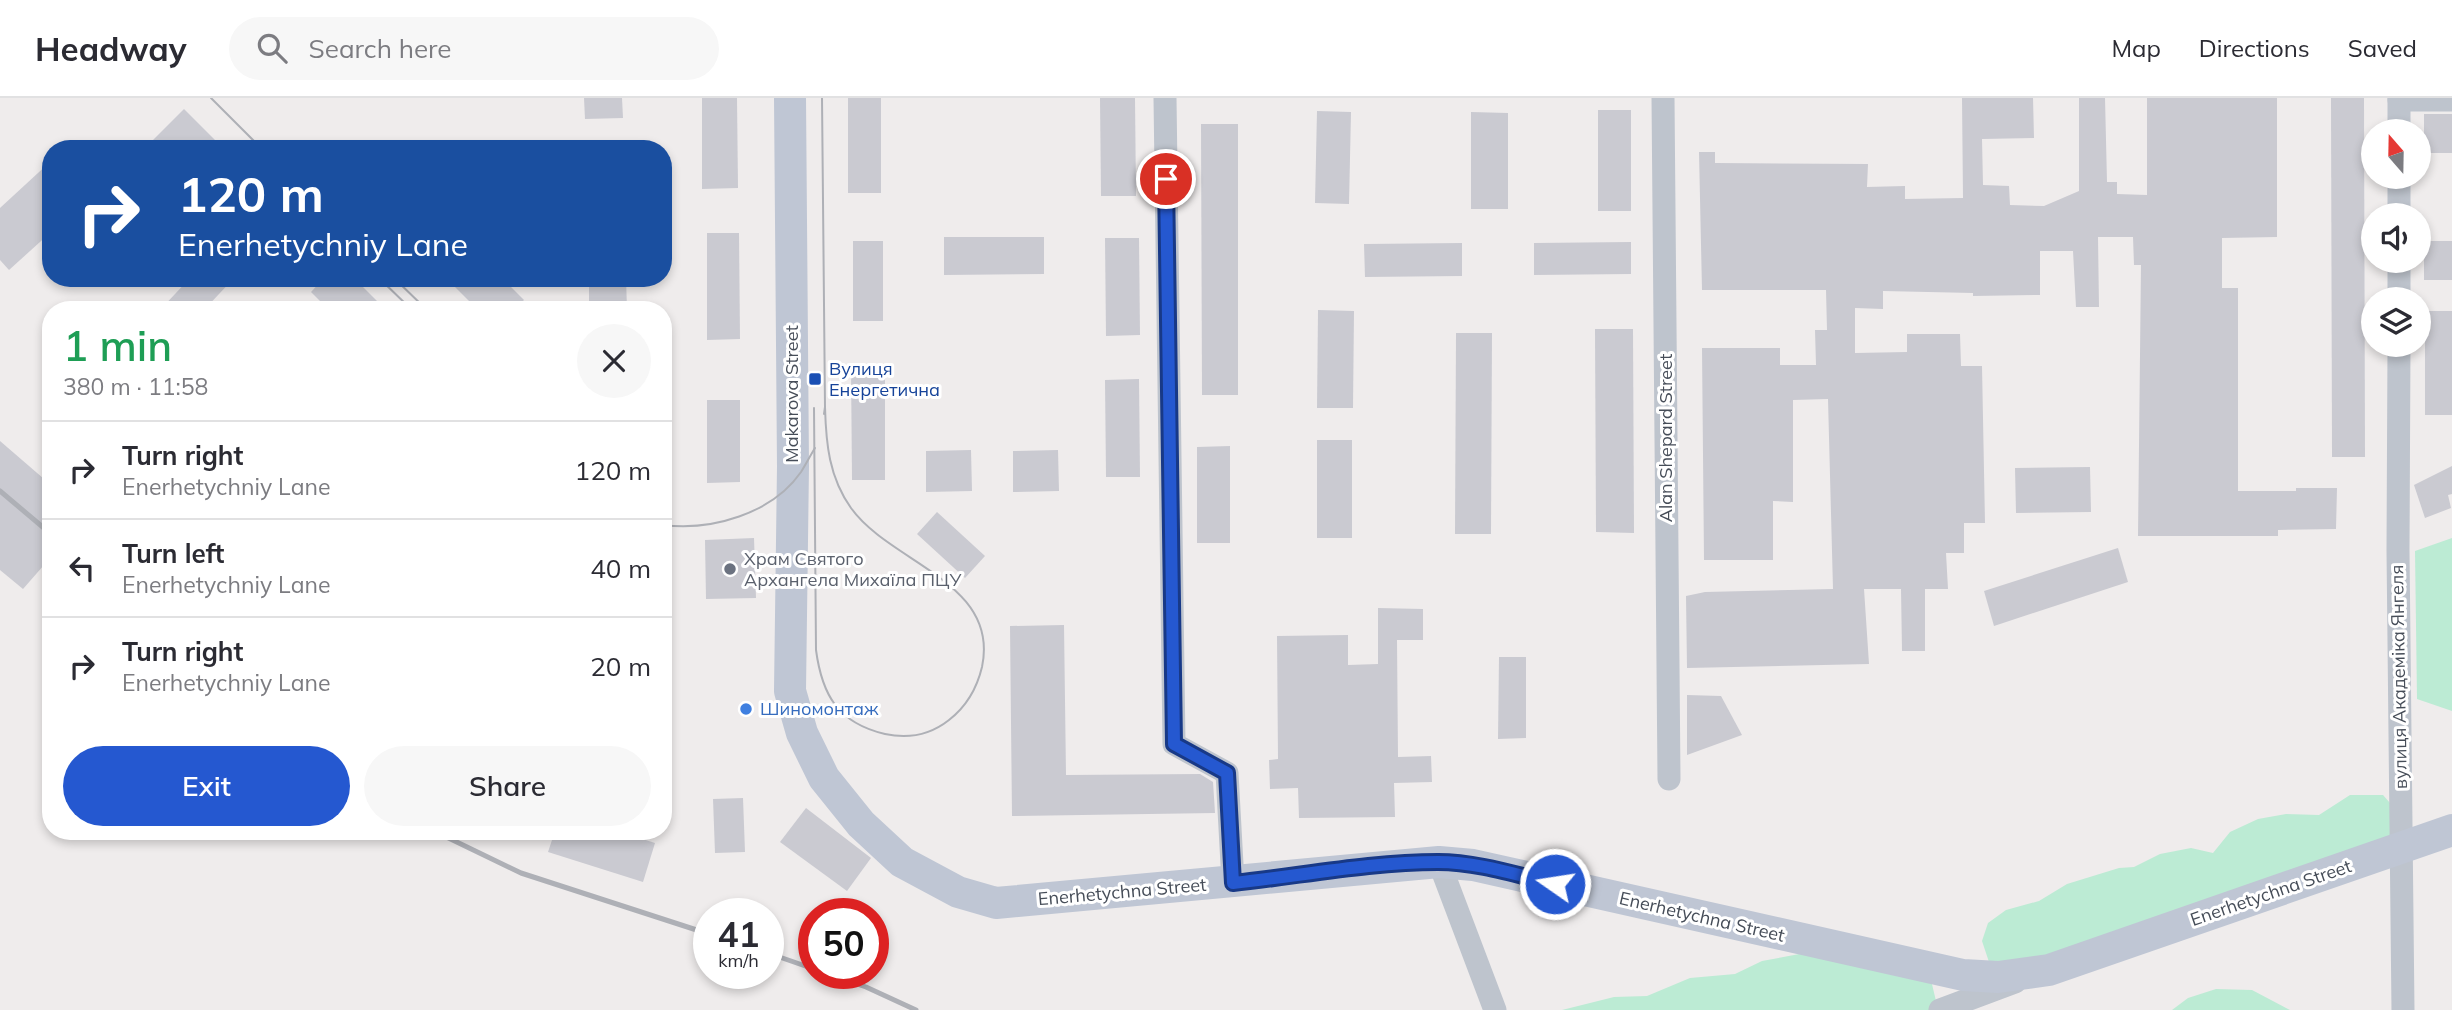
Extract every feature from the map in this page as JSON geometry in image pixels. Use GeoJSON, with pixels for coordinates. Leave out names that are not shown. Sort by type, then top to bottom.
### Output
{"type":"FeatureCollection","features":[{"type":"Feature","properties":{"kind":"main road","name":"Makarova Street"},"geometry":{"type":"LineString","coordinates":[[790,98],[793,453],[790,691]]}},
{"type":"Feature","properties":{"kind":"main road","name":"Enerhetychna Street"},"geometry":{"type":"LineString","coordinates":[[790,691],[802,733],[824,778],[861,824],[902,862],[958,892],[996,903],[1440,862],[1473,865],[1963,975],[1998,977],[2049,970],[2452,830]]}},
{"type":"Feature","properties":{"kind":"street"},"geometry":{"type":"LineString","coordinates":[[1165,98],[1174,744],[1227,773],[1233,883]]}},
{"type":"Feature","properties":{"kind":"street","name":"Alan Shepard Street"},"geometry":{"type":"LineString","coordinates":[[1663,98],[1669,779]]}},
{"type":"Feature","properties":{"kind":"street"},"geometry":{"type":"LineString","coordinates":[[2399,119],[2399,99],[2452,100]]}},
{"type":"Feature","properties":{"kind":"street","name":"вулиця Академіка Янгеля"},"geometry":{"type":"LineString","coordinates":[[2399,357],[2403,1010]]}},
{"type":"Feature","properties":{"kind":"street"},"geometry":{"type":"LineString","coordinates":[[1440,862],[1494,1010]]}},
{"type":"Feature","properties":{"kind":"street","name":"Enerhetychna Street"},"geometry":{"type":"LineString","coordinates":[[1940,1010],[2049,970]]}},
{"type":"Feature","properties":{"kind":"green space"},"geometry":{"type":"Polygon","coordinates":[[[2452,538],[2452,711],[2417,699],[2415,551],[2452,538]]]}},
{"type":"Feature","properties":{"kind":"green space"},"geometry":{"type":"Polygon","coordinates":[[[2350,795],[2383,795],[2397,811],[2396,837],[2113,955],[1989,962],[1982,941],[1988,923],[2006,910],[2039,901],[2067,884],[2119,868],[2134,867],[2160,854],[2191,848],[2213,853],[2230,832],[2258,819],[2286,814],[2319,815],[2350,795]]]}},
{"type":"Feature","properties":{"kind":"green space"},"geometry":{"type":"Polygon","coordinates":[[[1810,952],[1931,980],[1936,1001],[1932,1010],[1562,1010],[1614,997],[1647,996],[1690,978],[1735,974],[1762,961],[1810,952]]]}},
{"type":"Feature","properties":{"kind":"green space"},"geometry":{"type":"Polygon","coordinates":[[[2216,989],[2252,990],[2290,1010],[2172,1010],[2188,998],[2216,989]]]}},
{"type":"Feature","properties":{"kind":"building"},"geometry":{"type":"Polygon","coordinates":[[[584,98],[622,98],[623,118],[585,119],[584,98]]]}},
{"type":"Feature","properties":{"kind":"building"},"geometry":{"type":"Polygon","coordinates":[[[702,98],[737,98],[738,188],[702,189],[702,98]]]}},
{"type":"Feature","properties":{"kind":"building"},"geometry":{"type":"Polygon","coordinates":[[[848,98],[881,98],[881,193],[848,193],[848,98]]]}},
{"type":"Feature","properties":{"kind":"building"},"geometry":{"type":"Polygon","coordinates":[[[1100,98],[1135,98],[1136,196],[1101,196],[1100,98]]]}},
{"type":"Feature","properties":{"kind":"building"},"geometry":{"type":"Polygon","coordinates":[[[1962,98],[2033,98],[2034,138],[1982,139],[1983,185],[2009,186],[2010,205],[2044,206],[2079,191],[2079,98],[2105,98],[2107,182],[2117,182],[2117,194],[2147,195],[2147,98],[2277,98],[2277,237],[2222,238],[2222,288],[2238,288],[2238,491],[2337,488],[2336,529],[2278,530],[2278,536],[2138,536],[2141,265],[2134,265],[2133,237],[2098,237],[2099,307],[2076,307],[2073,251],[2040,251],[2040,295],[1973,296],[1973,293],[1883,291],[1883,309],[1855,308],[1855,353],[1907,352],[1907,334],[1960,334],[1961,366],[1982,366],[1985,523],[1964,523],[1964,553],[1946,553],[1948,589],[1925,589],[1925,651],[1902,651],[1901,589],[1864,589],[1869,664],[1687,668],[1686,596],[1705,592],[1833,589],[1828,399],[1793,400],[1793,502],[1773,501],[1773,560],[1704,560],[1702,348],[1780,348],[1780,365],[1816,365],[1815,330],[1827,330],[1826,290],[1702,290],[1699,152],[1715,152],[1715,163],[1868,164],[1867,187],[1905,186],[1905,199],[1963,198],[1962,98]]]}},
{"type":"Feature","properties":{"kind":"building"},"geometry":{"type":"Polygon","coordinates":[[[2331,98],[2364,98],[2364,119],[2361,119],[2361,189],[2364,189],[2364,203],[2361,203],[2361,273],[2364,273],[2365,287],[2361,287],[2361,357],[2365,357],[2365,457],[2332,457],[2331,98]]]}},
{"type":"Feature","properties":{"kind":"building"},"geometry":{"type":"Polygon","coordinates":[[[184,109],[215,140],[153,140],[184,109]]]}},
{"type":"Feature","properties":{"kind":"building"},"geometry":{"type":"Polygon","coordinates":[[[1598,110],[1631,110],[1631,211],[1598,211],[1598,110]]]}},
{"type":"Feature","properties":{"kind":"building"},"geometry":{"type":"Polygon","coordinates":[[[1317,111],[1351,112],[1349,204],[1315,203],[1317,111]]]}},
{"type":"Feature","properties":{"kind":"building"},"geometry":{"type":"Polygon","coordinates":[[[1471,112],[1508,113],[1508,209],[1471,209],[1471,112]]]}},
{"type":"Feature","properties":{"kind":"building"},"geometry":{"type":"Polygon","coordinates":[[[2424,114],[2452,114],[2452,153],[2431,153],[2431,119],[2424,119],[2424,114]]]}},
{"type":"Feature","properties":{"kind":"building"},"geometry":{"type":"Polygon","coordinates":[[[1201,124],[1238,124],[1238,395],[1202,395],[1201,124]]]}},
{"type":"Feature","properties":{"kind":"building"},"geometry":{"type":"Polygon","coordinates":[[[42,169],[42,240],[9,270],[0,260],[0,208],[42,169]]]}},
{"type":"Feature","properties":{"kind":"building"},"geometry":{"type":"Polygon","coordinates":[[[707,233],[739,233],[740,339],[707,340],[707,233]]]}},
{"type":"Feature","properties":{"kind":"building"},"geometry":{"type":"Polygon","coordinates":[[[944,237],[1044,237],[1044,274],[944,275],[944,237]]]}},
{"type":"Feature","properties":{"kind":"building"},"geometry":{"type":"Polygon","coordinates":[[[1105,238],[1139,238],[1140,335],[1106,336],[1105,238]]]}},
{"type":"Feature","properties":{"kind":"building"},"geometry":{"type":"Polygon","coordinates":[[[853,241],[883,241],[883,321],[853,321],[853,241]]]}},
{"type":"Feature","properties":{"kind":"building"},"geometry":{"type":"Polygon","coordinates":[[[2431,241],[2452,241],[2452,280],[2424,280],[2424,273],[2431,273],[2431,241]]]}},
{"type":"Feature","properties":{"kind":"building"},"geometry":{"type":"Polygon","coordinates":[[[1631,242],[1631,274],[1534,275],[1534,243],[1631,242]]]}},
{"type":"Feature","properties":{"kind":"building"},"geometry":{"type":"Polygon","coordinates":[[[1462,243],[1462,276],[1365,277],[1364,244],[1462,243]]]}},
{"type":"Feature","properties":{"kind":"building"},"geometry":{"type":"Polygon","coordinates":[[[182,287],[226,287],[212,301],[168,301],[182,287]]]}},
{"type":"Feature","properties":{"kind":"building"},"geometry":{"type":"Polygon","coordinates":[[[316,287],[363,287],[377,301],[320,301],[311,292],[316,287]]]}},
{"type":"Feature","properties":{"kind":"building"},"geometry":{"type":"Polygon","coordinates":[[[455,287],[511,287],[524,300],[523,301],[469,301],[455,287]]]}},
{"type":"Feature","properties":{"kind":"building"},"geometry":{"type":"Polygon","coordinates":[[[589,287],[626,287],[627,301],[589,301],[589,287]]]}},
{"type":"Feature","properties":{"kind":"building"},"geometry":{"type":"Polygon","coordinates":[[[1318,310],[1354,311],[1353,408],[1317,408],[1318,310]]]}},
{"type":"Feature","properties":{"kind":"building"},"geometry":{"type":"Polygon","coordinates":[[[2431,311],[2452,311],[2452,415],[2425,415],[2425,357],[2431,357],[2431,311]]]}},
{"type":"Feature","properties":{"kind":"building"},"geometry":{"type":"Polygon","coordinates":[[[1595,329],[1633,329],[1634,533],[1596,532],[1595,329]]]}},
{"type":"Feature","properties":{"kind":"building"},"geometry":{"type":"Polygon","coordinates":[[[1456,333],[1492,333],[1491,534],[1455,534],[1456,333]]]}},
{"type":"Feature","properties":{"kind":"building"},"geometry":{"type":"Polygon","coordinates":[[[851,366],[885,366],[885,480],[852,480],[851,366]]]}},
{"type":"Feature","properties":{"kind":"building"},"geometry":{"type":"Polygon","coordinates":[[[1139,379],[1140,477],[1106,477],[1105,380],[1139,379]]]}},
{"type":"Feature","properties":{"kind":"building"},"geometry":{"type":"Polygon","coordinates":[[[707,400],[740,400],[740,482],[707,483],[707,400]]]}},
{"type":"Feature","properties":{"kind":"building"},"geometry":{"type":"Polygon","coordinates":[[[1317,440],[1352,440],[1352,538],[1317,538],[1317,440]]]}},
{"type":"Feature","properties":{"kind":"building"},"geometry":{"type":"Polygon","coordinates":[[[0,441],[42,477],[42,567],[23,589],[0,570],[0,441]]]}},
{"type":"Feature","properties":{"kind":"building"},"geometry":{"type":"Polygon","coordinates":[[[1230,446],[1230,543],[1197,543],[1197,447],[1230,446]]]}},
{"type":"Feature","properties":{"kind":"building"},"geometry":{"type":"Polygon","coordinates":[[[971,450],[972,491],[926,492],[926,451],[971,450]]]}},
{"type":"Feature","properties":{"kind":"building"},"geometry":{"type":"Polygon","coordinates":[[[1058,450],[1059,491],[1013,492],[1013,451],[1058,450]]]}},
{"type":"Feature","properties":{"kind":"building"},"geometry":{"type":"Polygon","coordinates":[[[2452,466],[2452,494],[2448,495],[2451,508],[2425,518],[2414,485],[2452,466]]]}},
{"type":"Feature","properties":{"kind":"building"},"geometry":{"type":"Polygon","coordinates":[[[2090,467],[2091,512],[2016,513],[2015,468],[2090,467]]]}},
{"type":"Feature","properties":{"kind":"building"},"geometry":{"type":"Polygon","coordinates":[[[937,512],[985,556],[965,578],[917,534],[937,512]]]}},
{"type":"Feature","properties":{"kind":"building","name":"Храм Святого Архангела Михаїла ПЦУ"},"geometry":{"type":"Polygon","coordinates":[[[754,538],[756,598],[706,599],[705,540],[754,538]]]}},
{"type":"Feature","properties":{"kind":"building"},"geometry":{"type":"Polygon","coordinates":[[[2118,548],[2128,582],[1994,626],[1984,591],[2118,548]]]}},
{"type":"Feature","properties":{"kind":"building"},"geometry":{"type":"Polygon","coordinates":[[[1378,608],[1423,609],[1423,640],[1397,640],[1398,757],[1431,756],[1432,782],[1394,783],[1395,817],[1299,818],[1298,788],[1270,789],[1269,760],[1278,759],[1277,636],[1348,635],[1348,665],[1378,664],[1378,608]]]}},
{"type":"Feature","properties":{"kind":"building"},"geometry":{"type":"Polygon","coordinates":[[[1064,625],[1066,775],[1200,774],[1213,782],[1215,813],[1012,816],[1010,626],[1064,625]]]}},
{"type":"Feature","properties":{"kind":"building"},"geometry":{"type":"Polygon","coordinates":[[[1499,657],[1526,657],[1526,738],[1498,739],[1499,657]]]}},
{"type":"Feature","properties":{"kind":"building"},"geometry":{"type":"Polygon","coordinates":[[[1687,695],[1721,696],[1742,735],[1687,755],[1687,695]]]}},
{"type":"Feature","properties":{"kind":"building"},"geometry":{"type":"Polygon","coordinates":[[[743,798],[745,852],[715,853],[713,799],[743,798]]]}},
{"type":"Feature","properties":{"kind":"building"},"geometry":{"type":"Polygon","coordinates":[[[806,808],[871,858],[847,891],[780,842],[806,808]]]}},
{"type":"Feature","properties":{"kind":"building"},"geometry":{"type":"Polygon","coordinates":[[[552,840],[646,840],[655,843],[643,882],[548,852],[552,840]]]}},
{"type":"Feature","properties":{"kind":"tram line"},"geometry":{"type":"LineString","coordinates":[[211,98],[253,140]]}},
{"type":"Feature","properties":{"kind":"tram line"},"geometry":{"type":"LineString","coordinates":[[822,98],[824,414]]}},
{"type":"Feature","properties":{"kind":"tram line"},"geometry":{"type":"LineString","coordinates":[[388,287],[403,301]]}},
{"type":"Feature","properties":{"kind":"tram line"},"geometry":{"type":"LineString","coordinates":[[403,287],[418,301]]}},
{"type":"Feature","properties":{"kind":"tram line"},"geometry":{"type":"LineString","coordinates":[[814,408],[816,650],[823,681],[835,705],[855,723],[885,734],[910,736],[926,732],[949,720],[970,696],[982,667],[983,638],[975,614],[959,594],[938,576],[890,544],[851,508],[833,472],[826,434],[825,407]]}},
{"type":"Feature","properties":{"kind":"tram line"},"geometry":{"type":"LineString","coordinates":[[672,525],[720,522],[757,509],[789,487],[815,448]]}},
{"type":"Feature","properties":{"kind":"railway"},"geometry":{"type":"LineString","coordinates":[[0,491],[42,526]]}},
{"type":"Feature","properties":{"kind":"railway"},"geometry":{"type":"LineString","coordinates":[[453,840],[521,873],[693,929]]}},
{"type":"Feature","properties":{"kind":"railway"},"geometry":{"type":"LineString","coordinates":[[784,959],[798,963]]}},
{"type":"Feature","properties":{"kind":"railway"},"geometry":{"type":"LineString","coordinates":[[870,989],[916,1010]]}},
{"type":"Feature","properties":{"kind":"place","name":"Вулиця Енергетична"},"geometry":{"type":"Point","coordinates":[815,379]}},
{"type":"Feature","properties":{"kind":"place","name":"Храм Святого Архангела Михаїла ПЦУ"},"geometry":{"type":"Point","coordinates":[730,569]}},
{"type":"Feature","properties":{"kind":"place","name":"Шиномонтаж"},"geometry":{"type":"Point","coordinates":[746,709]}},
{"type":"Feature","properties":{"kind":"route"},"geometry":{"type":"LineString","coordinates":[[1166,179],[1174,744],[1227,773],[1233,883],[1399,864],[1440,862],[1473,865],[1555,884]]}}]}
